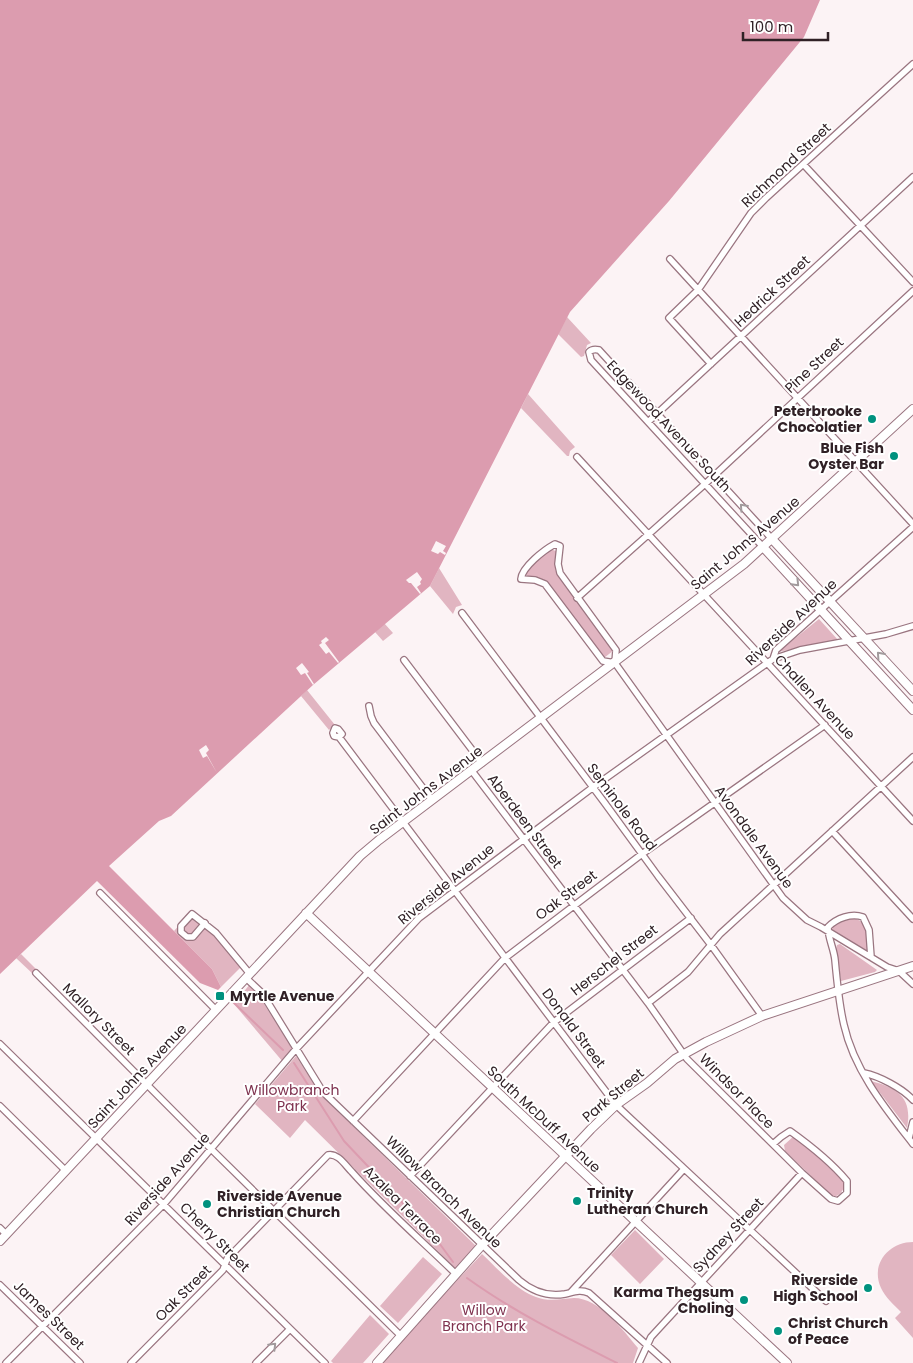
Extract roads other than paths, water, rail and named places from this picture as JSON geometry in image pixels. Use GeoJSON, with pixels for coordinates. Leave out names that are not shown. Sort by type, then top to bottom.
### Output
{"type":"FeatureCollection","features":[{"type":"Feature","properties":{"kind":"main road","name":"Saint Johns Avenue"},"geometry":{"type":"LineString","coordinates":[[0,1241],[360,856],[704,595],[763,547],[913,409]]}},
{"type":"Feature","properties":{"kind":"main road","name":"Edgewood Avenue South"},"geometry":{"type":"LineString","coordinates":[[772,538],[913,692]]}},
{"type":"Feature","properties":{"kind":"main road","name":"Edgewood Avenue South"},"geometry":{"type":"LineString","coordinates":[[763,547],[913,710]]}},
{"type":"Feature","properties":{"kind":"main road","name":"South McDuff Avenue"},"geometry":{"type":"LineString","coordinates":[[306,913],[787,1363]]}},
{"type":"Feature","properties":{"kind":"main road","name":"Park Street"},"geometry":{"type":"LineString","coordinates":[[377,1363],[482,1245],[565,1156],[616,1105],[684,1054],[762,1016],[913,966]]}},
{"type":"Feature","properties":{"kind":"street","name":"Richmond Street"},"geometry":{"type":"LineString","coordinates":[[711,364],[669,318],[698,290],[751,214],[766,198],[913,64]]}},
{"type":"Feature","properties":{"kind":"street"},"geometry":{"type":"LineString","coordinates":[[804,165],[913,282]]}},
{"type":"Feature","properties":{"kind":"street","name":"Hedrick Street"},"geometry":{"type":"LineString","coordinates":[[648,422],[913,177]]}},
{"type":"Feature","properties":{"kind":"street"},"geometry":{"type":"LineString","coordinates":[[670,260],[742,336],[913,525]]}},
{"type":"Feature","properties":{"kind":"street","name":"Pine Street"},"geometry":{"type":"LineString","coordinates":[[577,598],[705,484],[913,291]]}},
{"type":"Feature","properties":{"kind":"street","name":"Edgewood Avenue South"},"geometry":{"type":"LineString","coordinates":[[763,547],[591,360],[589,352],[591,350],[599,350],[772,538]]}},
{"type":"Feature","properties":{"kind":"street","name":"Challen Avenue"},"geometry":{"type":"LineString","coordinates":[[577,457],[913,821]]}},
{"type":"Feature","properties":{"kind":"street","name":"Riverside Avenue"},"geometry":{"type":"LineString","coordinates":[[6,1363],[164,1204],[296,1049],[413,924],[592,788],[768,664],[773,659],[776,650],[913,525]]}},
{"type":"Feature","properties":{"kind":"street"},"geometry":{"type":"LineString","coordinates":[[554,544],[560,546],[558,564],[560,573],[577,598],[616,650],[615,663],[603,661],[545,584],[521,578],[522,572],[546,549],[554,544]]}},
{"type":"Feature","properties":{"kind":"street","name":"Seminole Road"},"geometry":{"type":"LineString","coordinates":[[462,613],[691,918],[762,1016]]}},
{"type":"Feature","properties":{"kind":"street"},"geometry":{"type":"LineString","coordinates":[[773,659],[800,650],[903,630],[913,626]]}},
{"type":"Feature","properties":{"kind":"street"},"geometry":{"type":"LineString","coordinates":[[404,660],[482,763]]}},
{"type":"Feature","properties":{"kind":"street","name":"Avondale Avenue"},"geometry":{"type":"LineString","coordinates":[[615,663],[786,902],[800,915],[888,967],[899,971],[913,984]]}},
{"type":"Feature","properties":{"kind":"street"},"geometry":{"type":"LineString","coordinates":[[369,706],[374,723],[432,800]]}},
{"type":"Feature","properties":{"kind":"street","name":"Oak Street"},"geometry":{"type":"LineString","coordinates":[[353,1121],[505,958],[642,854],[825,725]]}},
{"type":"Feature","properties":{"kind":"street","name":"Donald Street"},"geometry":{"type":"LineString","coordinates":[[339,738],[616,1105],[826,1301]]}},
{"type":"Feature","properties":{"kind":"street"},"geometry":{"type":"LineString","coordinates":[[648,1003],[688,972],[720,934],[913,757]]}},
{"type":"Feature","properties":{"kind":"street","name":"Aberdeen Street"},"geometry":{"type":"LineString","coordinates":[[472,771],[648,1003],[684,1054]]}},
{"type":"Feature","properties":{"kind":"street"},"geometry":{"type":"LineString","coordinates":[[832,831],[913,919]]}},
{"type":"Feature","properties":{"kind":"street"},"geometry":{"type":"LineString","coordinates":[[100,893],[216,1010]]}},
{"type":"Feature","properties":{"kind":"street"},"geometry":{"type":"LineString","coordinates":[[871,957],[869,930],[863,917],[856,914],[850,915],[828,926],[834,953],[844,1027],[853,1051],[874,1092],[913,1144]]}},
{"type":"Feature","properties":{"kind":"street","name":"Herschel Street"},"geometry":{"type":"LineString","coordinates":[[410,1176],[554,1022],[691,918]]}},
{"type":"Feature","properties":{"kind":"street","name":"Willow Branch Avenue"},"geometry":{"type":"LineString","coordinates":[[204,923],[216,933],[262,993],[323,1092],[482,1245],[530,1288],[550,1295],[579,1290],[589,1293],[667,1363]]}},
{"type":"Feature","properties":{"kind":"street","name":"Mallory Street"},"geometry":{"type":"LineString","coordinates":[[36,973],[146,1085],[401,1336]]}},
{"type":"Feature","properties":{"kind":"street","name":"Cherry Street"},"geometry":{"type":"LineString","coordinates":[[0,1044],[326,1363]]}},
{"type":"Feature","properties":{"kind":"street","name":"Windsor Place"},"geometry":{"type":"LineString","coordinates":[[684,1054],[687,1059],[802,1173],[831,1200],[838,1201],[847,1192],[847,1181],[840,1172],[816,1150],[790,1131],[773,1144]]}},
{"type":"Feature","properties":{"kind":"street"},"geometry":{"type":"LineString","coordinates":[[864,1073],[873,1075],[905,1092],[913,1100]]}},
{"type":"Feature","properties":{"kind":"street"},"geometry":{"type":"LineString","coordinates":[[0,1106],[65,1170]]}},
{"type":"Feature","properties":{"kind":"street"},"geometry":{"type":"LineString","coordinates":[[908,1138],[913,1122]]}},
{"type":"Feature","properties":{"kind":"street","name":"Oak Street"},"geometry":{"type":"LineString","coordinates":[[131,1363],[223,1270],[227,1259],[324,1158],[332,1154]]}},
{"type":"Feature","properties":{"kind":"street","name":"Azalea Terrace"},"geometry":{"type":"LineString","coordinates":[[332,1154],[338,1157],[362,1184],[456,1274]]}},
{"type":"Feature","properties":{"kind":"street"},"geometry":{"type":"LineString","coordinates":[[571,1292],[684,1169]]}},
{"type":"Feature","properties":{"kind":"street","name":"Sydney Street"},"geometry":{"type":"LineString","coordinates":[[639,1363],[651,1337],[802,1173]]}},
{"type":"Feature","properties":{"kind":"street"},"geometry":{"type":"LineString","coordinates":[[0,1228],[6,1234]]}},
{"type":"Feature","properties":{"kind":"street","name":"James Street"},"geometry":{"type":"LineString","coordinates":[[0,1285],[80,1363]]}},
{"type":"Feature","properties":{"kind":"street"},"geometry":{"type":"LineString","coordinates":[[256,1363],[290,1329]]}},
{"type":"Feature","properties":{"kind":"waterway"},"geometry":{"type":"LineString","coordinates":[[233,1002],[283,1050]]}},
{"type":"Feature","properties":{"kind":"waterway"},"geometry":{"type":"LineString","coordinates":[[294,1063],[344,1141],[434,1236],[453,1262]]}},
{"type":"Feature","properties":{"kind":"waterway"},"geometry":{"type":"LineString","coordinates":[[467,1278],[521,1313],[617,1363]]}},
{"type":"Feature","properties":{"kind":"place","name":"Peterbrooke Chocolatier"},"geometry":{"type":"Point","coordinates":[872,419]}},
{"type":"Feature","properties":{"kind":"place","name":"Blue Fish Oyster Bar"},"geometry":{"type":"Point","coordinates":[894,456]}},
{"type":"Feature","properties":{"kind":"place","name":"Myrtle Avenue"},"geometry":{"type":"Point","coordinates":[220,996]}},
{"type":"Feature","properties":{"kind":"place","name":"Trinity Lutheran Church"},"geometry":{"type":"Point","coordinates":[577,1201]}},
{"type":"Feature","properties":{"kind":"place","name":"Riverside Avenue Christian Church"},"geometry":{"type":"Point","coordinates":[207,1204]}},
{"type":"Feature","properties":{"kind":"place","name":"Riverside High School"},"geometry":{"type":"Point","coordinates":[868,1288]}},
{"type":"Feature","properties":{"kind":"place","name":"Karma Thegsum Choling"},"geometry":{"type":"Point","coordinates":[744,1300]}},
{"type":"Feature","properties":{"kind":"place","name":"Christ Church of Peace"},"geometry":{"type":"Point","coordinates":[778,1331]}},
{"type":"Feature","properties":{"kind":"park label","name":"Willowbranch Park"},"geometry":{"type":"Point","coordinates":[292,1098]}},
{"type":"Feature","properties":{"kind":"park label","name":"Willow Branch Park"},"geometry":{"type":"Point","coordinates":[484,1318]}}]}
